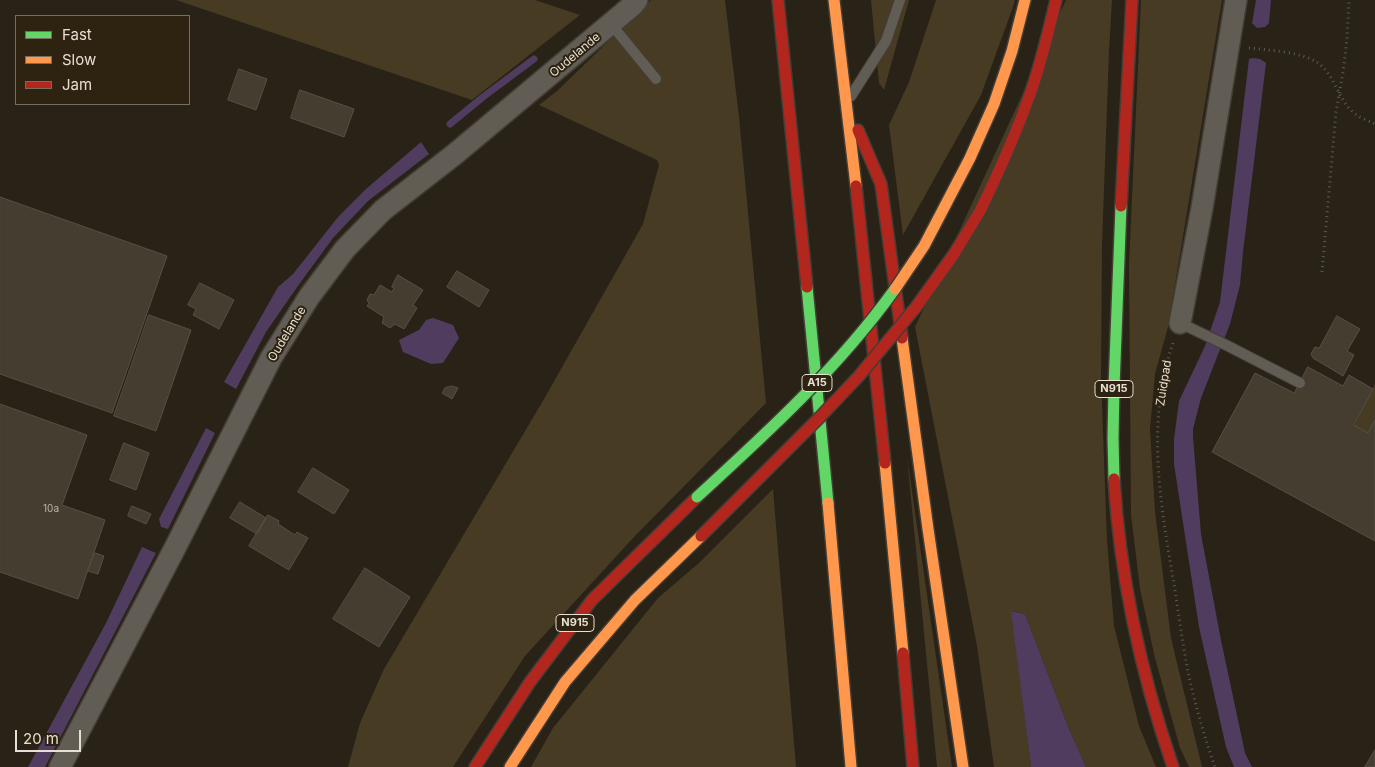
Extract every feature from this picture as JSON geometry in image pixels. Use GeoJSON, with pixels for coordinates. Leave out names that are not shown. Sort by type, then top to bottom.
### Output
{"type":"FeatureCollection","features":[{"type":"Feature","properties":{"kind":"main road","name":"A15"},"geometry":{"type":"LineString","coordinates":[[778,0],[823,450],[850,767]]}},
{"type":"Feature","properties":{"kind":"main road"},"geometry":{"type":"LineString","coordinates":[[834,0],[880,403],[913,767]]}},
{"type":"Feature","properties":{"kind":"main road","name":"N915"},"geometry":{"type":"LineString","coordinates":[[475,767],[530,682],[592,600],[697,497],[772,428],[825,374],[874,318],[907,273],[936,225],[970,158],[994,104],[1012,51],[1025,0]]}},
{"type":"Feature","properties":{"kind":"main road","name":"N915"},"geometry":{"type":"LineString","coordinates":[[510,767],[514,758],[565,682],[635,600],[859,376],[916,307],[954,254],[980,211],[1002,165],[1024,111],[1042,57],[1056,0]]}},
{"type":"Feature","properties":{"kind":"main road","name":"N915"},"geometry":{"type":"LineString","coordinates":[[1132,0],[1119,249],[1113,422],[1115,489],[1122,558],[1132,619],[1144,674],[1162,737],[1173,767]]}},
{"type":"Feature","properties":{"kind":"main road"},"geometry":{"type":"LineString","coordinates":[[847,103],[881,184],[926,519],[963,767]]}},
{"type":"Feature","properties":{"kind":"street","name":"Oudelande"},"geometry":{"type":"LineString","coordinates":[[60,767],[176,546],[271,358],[309,297],[345,249],[383,210],[455,154],[611,24],[637,0]]}},
{"type":"Feature","properties":{"kind":"street"},"geometry":{"type":"LineString","coordinates":[[1180,323],[1202,208],[1236,0]]}},
{"type":"Feature","properties":{"kind":"lane"},"geometry":{"type":"LineString","coordinates":[[847,103],[886,41],[900,0]]}},
{"type":"Feature","properties":{"kind":"lane"},"geometry":{"type":"LineString","coordinates":[[611,24],[656,79]]}},
{"type":"Feature","properties":{"kind":"lane"},"geometry":{"type":"LineString","coordinates":[[1180,323],[1300,383]]}},
{"type":"Feature","properties":{"kind":"path"},"geometry":{"type":"LineString","coordinates":[[1322,272],[1336,112],[1347,39],[1349,0]]}},
{"type":"Feature","properties":{"kind":"path"},"geometry":{"type":"LineString","coordinates":[[1228,45],[1282,52],[1305,57],[1318,63],[1334,81],[1344,101],[1354,114],[1375,124]]}},
{"type":"Feature","properties":{"kind":"path","name":"Zuidpad"},"geometry":{"type":"LineString","coordinates":[[1180,323],[1166,362],[1160,397],[1157,447],[1158,466],[1162,511],[1188,673],[1205,739],[1215,767]]}},
{"type":"Feature","properties":{"kind":"shaded area"},"geometry":{"type":"Polygon","coordinates":[[[176,0],[535,0],[580,15],[472,100],[176,0]]]}},
{"type":"Feature","properties":{"kind":"shaded area"},"geometry":{"type":"Polygon","coordinates":[[[651,0],[725,0],[739,117],[766,403],[633,538],[525,656],[453,767],[348,767],[360,723],[384,669],[544,399],[643,224],[659,165],[657,160],[539,105],[557,91],[651,0]]]}},
{"type":"Feature","properties":{"kind":"shaded area"},"geometry":{"type":"Polygon","coordinates":[[[871,0],[909,0],[884,90],[879,83],[871,0]]]}},
{"type":"Feature","properties":{"kind":"shaded area"},"geometry":{"type":"Polygon","coordinates":[[[936,0],[1015,0],[981,95],[903,235],[889,125],[909,82],[936,0]]]}},
{"type":"Feature","properties":{"kind":"shaded area"},"geometry":{"type":"Polygon","coordinates":[[[1066,0],[1112,0],[1102,245],[1101,377],[1107,540],[1114,626],[1139,726],[1156,767],[1086,767],[1069,729],[1025,614],[1012,611],[1031,767],[994,767],[977,646],[915,327],[1066,0]]]}},
{"type":"Feature","properties":{"kind":"shaded area"},"geometry":{"type":"Polygon","coordinates":[[[1141,0],[1222,0],[1168,327],[1155,374],[1150,429],[1155,512],[1171,638],[1202,767],[1189,767],[1180,748],[1155,658],[1140,589],[1131,514],[1129,264],[1141,0]]]}},
{"type":"Feature","properties":{"kind":"shaded area"},"geometry":{"type":"Polygon","coordinates":[[[1256,0],[1271,0],[1269,23],[1265,27],[1257,28],[1252,23],[1256,0]]]}},
{"type":"Feature","properties":{"kind":"shaded area"},"geometry":{"type":"Polygon","coordinates":[[[1249,59],[1260,59],[1266,63],[1240,285],[1230,324],[1201,398],[1193,429],[1201,534],[1245,753],[1252,767],[1234,767],[1226,747],[1199,627],[1174,464],[1174,439],[1179,401],[1205,346],[1220,302],[1249,59]]]}},
{"type":"Feature","properties":{"kind":"shaded area"},"geometry":{"type":"Polygon","coordinates":[[[421,142],[429,154],[368,201],[333,238],[266,332],[236,389],[224,382],[278,287],[293,274],[338,217],[366,189],[421,142]]]}},
{"type":"Feature","properties":{"kind":"shaded area"},"geometry":{"type":"Polygon","coordinates":[[[433,318],[453,325],[459,338],[443,363],[431,364],[403,352],[399,340],[419,330],[426,320],[433,318]]]}},
{"type":"Feature","properties":{"kind":"shaded area"},"geometry":{"type":"Polygon","coordinates":[[[1375,384],[1375,444],[1352,431],[1375,384]]]}},
{"type":"Feature","properties":{"kind":"shaded area"},"geometry":{"type":"Polygon","coordinates":[[[206,428],[215,433],[168,529],[161,527],[159,519],[206,428]]]}},
{"type":"Feature","properties":{"kind":"shaded area"},"geometry":{"type":"Polygon","coordinates":[[[907,457],[952,767],[937,767],[907,457]]]}},
{"type":"Feature","properties":{"kind":"shaded area"},"geometry":{"type":"Polygon","coordinates":[[[773,489],[796,767],[531,767],[553,728],[658,598],[700,562],[773,489]]]}},
{"type":"Feature","properties":{"kind":"shaded area"},"geometry":{"type":"Polygon","coordinates":[[[142,547],[156,553],[45,767],[28,767],[106,623],[142,547]]]}},
{"type":"Feature","properties":{"kind":"shaded area"},"geometry":{"type":"Polygon","coordinates":[[[1011,611],[1025,614],[1069,729],[1086,767],[1031,767],[1011,611]]]}},
{"type":"Feature","properties":{"kind":"building"},"geometry":{"type":"Polygon","coordinates":[[[239,69],[267,79],[256,110],[228,100],[239,69]]]}},
{"type":"Feature","properties":{"kind":"building"},"geometry":{"type":"Polygon","coordinates":[[[300,90],[354,109],[344,137],[291,118],[300,90]]]}},
{"type":"Feature","properties":{"kind":"building"},"geometry":{"type":"Polygon","coordinates":[[[0,197],[167,256],[112,413],[0,374],[0,197]]]}},
{"type":"Feature","properties":{"kind":"building"},"geometry":{"type":"Polygon","coordinates":[[[457,271],[489,290],[479,307],[447,287],[457,271]]]}},
{"type":"Feature","properties":{"kind":"building"},"geometry":{"type":"Polygon","coordinates":[[[398,275],[423,290],[413,305],[417,308],[404,329],[395,324],[390,328],[382,323],[384,317],[367,306],[370,294],[374,295],[380,285],[392,292],[394,288],[392,287],[398,275]]]}},
{"type":"Feature","properties":{"kind":"building"},"geometry":{"type":"Polygon","coordinates":[[[200,283],[234,300],[219,329],[193,315],[196,309],[188,305],[200,283]]]}},
{"type":"Feature","properties":{"kind":"building"},"geometry":{"type":"Polygon","coordinates":[[[149,315],[191,330],[156,431],[114,416],[149,315]]]}},
{"type":"Feature","properties":{"kind":"building"},"geometry":{"type":"Polygon","coordinates":[[[1337,316],[1360,329],[1347,351],[1354,355],[1343,376],[1313,358],[1311,354],[1315,347],[1319,348],[1337,316]]]}},
{"type":"Feature","properties":{"kind":"building"},"geometry":{"type":"Polygon","coordinates":[[[1308,367],[1343,386],[1349,375],[1373,389],[1354,425],[1368,433],[1375,420],[1375,541],[1212,452],[1255,373],[1294,393],[1308,367]]]}},
{"type":"Feature","properties":{"kind":"building"},"geometry":{"type":"Polygon","coordinates":[[[452,386],[458,388],[452,399],[442,393],[445,388],[452,386]]]}},
{"type":"Feature","properties":{"kind":"building"},"geometry":{"type":"Polygon","coordinates":[[[0,404],[87,435],[62,505],[105,520],[78,599],[0,572],[0,404]]]}},
{"type":"Feature","properties":{"kind":"building"},"geometry":{"type":"Polygon","coordinates":[[[124,443],[149,453],[136,490],[110,480],[124,443]]]}},
{"type":"Feature","properties":{"kind":"building"},"geometry":{"type":"Polygon","coordinates":[[[313,468],[349,490],[334,514],[298,492],[313,468]]]}},
{"type":"Feature","properties":{"kind":"building"},"geometry":{"type":"Polygon","coordinates":[[[240,502],[266,518],[257,534],[230,518],[240,502]]]}},
{"type":"Feature","properties":{"kind":"building"},"geometry":{"type":"Polygon","coordinates":[[[132,506],[151,514],[146,524],[128,516],[132,506]]]}},
{"type":"Feature","properties":{"kind":"building"},"geometry":{"type":"Polygon","coordinates":[[[268,515],[279,521],[278,524],[295,535],[297,532],[308,538],[289,570],[249,546],[268,515]]]}},
{"type":"Feature","properties":{"kind":"building"},"geometry":{"type":"Polygon","coordinates":[[[95,553],[104,556],[98,574],[88,571],[95,553]]]}},
{"type":"Feature","properties":{"kind":"building"},"geometry":{"type":"Polygon","coordinates":[[[365,568],[410,597],[379,647],[333,619],[365,568]]]}},
{"type":"Feature","properties":{"kind":"building"},"geometry":{"type":"Polygon","coordinates":[[[1375,750],[1375,767],[1365,767],[1375,750]]]}},
{"type":"Feature","properties":{"kind":"waterway"},"geometry":{"type":"LineString","coordinates":[[450,124],[534,59]]}},
{"type":"Feature","properties":{"kind":"traffic: fast"},"geometry":{"type":"LineString","coordinates":[[1114,479],[1114,387],[1121,206]]}},
{"type":"Feature","properties":{"kind":"traffic: fast"},"geometry":{"type":"LineString","coordinates":[[807,287],[828,503]]}},
{"type":"Feature","properties":{"kind":"traffic: fast"},"geometry":{"type":"LineString","coordinates":[[697,497],[802,398],[850,345],[895,289]]}},
{"type":"Feature","properties":{"kind":"traffic: slow"},"geometry":{"type":"LineString","coordinates":[[834,0],[856,186]]}},
{"type":"Feature","properties":{"kind":"traffic: slow"},"geometry":{"type":"LineString","coordinates":[[970,158],[994,104],[1012,51],[1025,0]]}},
{"type":"Feature","properties":{"kind":"traffic: slow"},"geometry":{"type":"LineString","coordinates":[[895,289],[924,246],[970,158]]}},
{"type":"Feature","properties":{"kind":"traffic: slow"},"geometry":{"type":"LineString","coordinates":[[902,338],[963,767]]}},
{"type":"Feature","properties":{"kind":"traffic: slow"},"geometry":{"type":"LineString","coordinates":[[885,463],[903,653]]}},
{"type":"Feature","properties":{"kind":"traffic: slow"},"geometry":{"type":"LineString","coordinates":[[828,503],[851,767]]}},
{"type":"Feature","properties":{"kind":"traffic: slow"},"geometry":{"type":"LineString","coordinates":[[510,767],[565,682],[635,600],[701,536]]}},
{"type":"Feature","properties":{"kind":"traffic: jam"},"geometry":{"type":"LineString","coordinates":[[778,0],[807,287]]}},
{"type":"Feature","properties":{"kind":"traffic: jam"},"geometry":{"type":"LineString","coordinates":[[980,211],[1006,155],[1029,97],[1041,61],[1056,0]]}},
{"type":"Feature","properties":{"kind":"traffic: jam"},"geometry":{"type":"LineString","coordinates":[[1121,206],[1132,0]]}},
{"type":"Feature","properties":{"kind":"traffic: jam"},"geometry":{"type":"LineString","coordinates":[[858,130],[881,184],[902,338]]}},
{"type":"Feature","properties":{"kind":"traffic: jam"},"geometry":{"type":"LineString","coordinates":[[856,186],[885,463]]}},
{"type":"Feature","properties":{"kind":"traffic: jam"},"geometry":{"type":"LineString","coordinates":[[701,536],[859,376],[916,307],[954,254],[980,211]]}},
{"type":"Feature","properties":{"kind":"traffic: jam"},"geometry":{"type":"LineString","coordinates":[[1114,479],[1121,553],[1134,625],[1151,697],[1173,767]]}},
{"type":"Feature","properties":{"kind":"traffic: jam"},"geometry":{"type":"LineString","coordinates":[[475,767],[530,682],[592,600],[697,497]]}},
{"type":"Feature","properties":{"kind":"traffic: jam"},"geometry":{"type":"LineString","coordinates":[[903,653],[913,767]]}}]}
